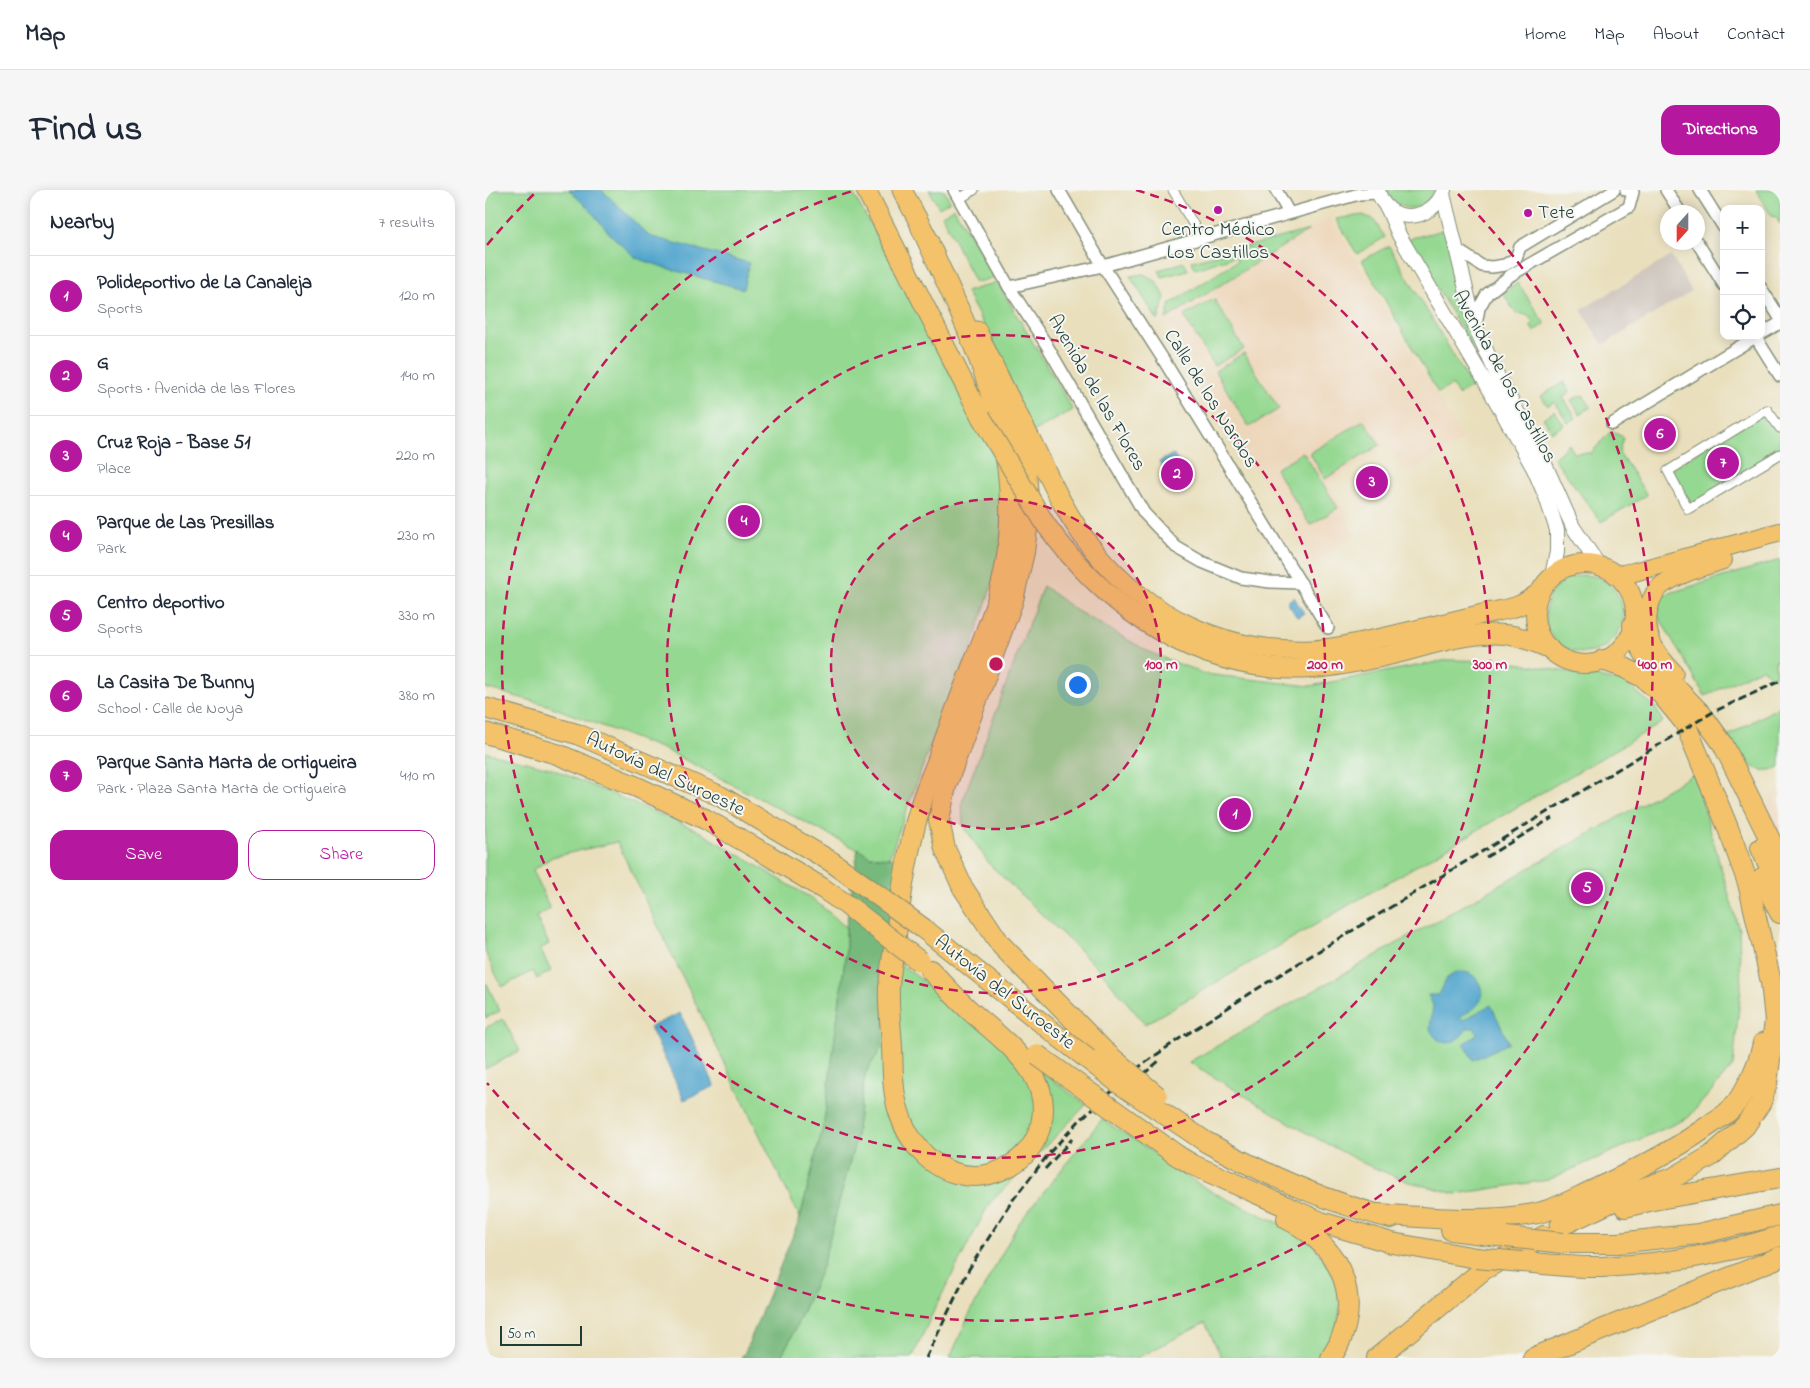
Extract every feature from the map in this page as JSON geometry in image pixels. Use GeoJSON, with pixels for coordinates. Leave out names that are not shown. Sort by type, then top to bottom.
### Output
{"type":"FeatureCollection","features":[{"type":"Feature","properties":{"kind":"highway"},"geometry":{"type":"LineString","coordinates":[[866,190],[981,417],[1046,525],[1066,552],[1091,579],[1128,610],[1159,631],[1206,654],[1239,663],[1275,668],[1317,668],[1386,656],[1456,638],[1489,635],[1509,635],[1523,638],[1549,648]]}},
{"type":"Feature","properties":{"kind":"highway"},"geometry":{"type":"LineString","coordinates":[[902,190],[967,309],[1011,403],[1067,512],[1093,549],[1135,592],[1157,608],[1208,635],[1259,647],[1283,650],[1315,650],[1385,637],[1509,609],[1529,600],[1539,592]]}},
{"type":"Feature","properties":{"kind":"highway"},"geometry":{"type":"LineString","coordinates":[[921,227],[960,312],[985,373],[999,426],[1009,479],[1010,506],[1005,569],[996,604],[919,809],[903,878],[889,989],[894,1090],[899,1113],[907,1133],[925,1156],[940,1168],[958,1174],[977,1176],[993,1174],[1022,1158],[1034,1144],[1043,1123],[1044,1104],[1038,1081],[1017,1052],[965,1006],[925,966]]}},
{"type":"Feature","properties":{"kind":"highway"},"geometry":{"type":"LineString","coordinates":[[1011,403],[1027,468],[1029,514],[1024,552],[1013,600],[946,786],[939,820],[945,849],[963,888],[1001,945],[1105,1052],[1177,1112],[1206,1142]]}},
{"type":"Feature","properties":{"kind":"highway"},"geometry":{"type":"LineString","coordinates":[[1633,625],[1637,641],[1648,660],[1678,689],[1723,744],[1780,860]]}},
{"type":"Feature","properties":{"kind":"highway"},"geometry":{"type":"LineString","coordinates":[[1561,1235],[1637,1190],[1673,1178],[1711,1156],[1745,1126],[1761,1102],[1767,1083],[1775,1020],[1771,982],[1747,883],[1698,752],[1685,723],[1658,690],[1642,677],[1623,667],[1603,660]]}},
{"type":"Feature","properties":{"kind":"highway","name":"Autovía del Suroeste"},"geometry":{"type":"LineString","coordinates":[[485,708],[577,734],[720,796],[832,862],[924,929],[1120,1084],[1206,1142],[1260,1170],[1336,1201],[1426,1226],[1506,1237],[1561,1235],[1618,1243],[1698,1234],[1780,1216]]}},
{"type":"Feature","properties":{"kind":"highway"},"geometry":{"type":"LineString","coordinates":[[1698,712],[1780,889]]}},
{"type":"Feature","properties":{"kind":"highway","name":"Autovía del Suroeste"},"geometry":{"type":"LineString","coordinates":[[485,733],[557,754],[637,787],[705,818],[768,854],[847,905],[1037,1055],[1185,1160],[1321,1222],[1392,1243],[1476,1258],[1601,1267],[1688,1259],[1747,1247],[1780,1236]]}},
{"type":"Feature","properties":{"kind":"highway"},"geometry":{"type":"LineString","coordinates":[[1698,752],[1724,799],[1780,914]]}},
{"type":"Feature","properties":{"kind":"highway"},"geometry":{"type":"LineString","coordinates":[[1378,1214],[1498,1219],[1536,1214],[1636,1170],[1683,1144],[1732,1108],[1751,1078],[1760,1057],[1766,1033],[1771,982]]}},
{"type":"Feature","properties":{"kind":"highway"},"geometry":{"type":"LineString","coordinates":[[1185,1160],[1211,1182],[1291,1221],[1309,1232],[1323,1244],[1333,1257],[1345,1281],[1349,1311],[1346,1325],[1331,1358]]}},
{"type":"Feature","properties":{"kind":"highway","name":"Autovía del Suroeste"},"geometry":{"type":"LineString","coordinates":[[1377,1358],[1483,1270],[1561,1235],[1608,1211],[1653,1200],[1780,1178]]}},
{"type":"Feature","properties":{"kind":"highway"},"geometry":{"type":"LineString","coordinates":[[1533,1358],[1780,1257]]}},
{"type":"Feature","properties":{"kind":"main road"},"geometry":{"type":"LineString","coordinates":[[1616,575],[1634,572],[1780,532]]}},
{"type":"Feature","properties":{"kind":"main road"},"geometry":{"type":"LineString","coordinates":[[1633,600],[1640,590],[1656,579],[1674,572],[1780,544]]}},
{"type":"Feature","properties":{"kind":"main road"},"geometry":{"type":"LineString","coordinates":[[1698,712],[1691,691],[1657,654],[1652,645],[1647,626],[1647,615],[1654,593],[1661,586],[1687,573],[1723,560]]}},
{"type":"Feature","properties":{"kind":"main road"},"geometry":{"type":"LineString","coordinates":[[1579,565],[1599,566],[1616,575],[1625,584],[1633,600],[1633,625],[1627,639],[1617,652],[1603,660],[1583,663],[1575,662],[1556,655],[1549,648],[1537,627],[1536,604],[1539,592],[1552,576],[1569,567],[1579,565]]}},
{"type":"Feature","properties":{"kind":"street"},"geometry":{"type":"LineString","coordinates":[[956,194],[974,190]]}},
{"type":"Feature","properties":{"kind":"street","name":"Calle de los Nardos"},"geometry":{"type":"LineString","coordinates":[[1059,190],[1103,266],[1328,628]]}},
{"type":"Feature","properties":{"kind":"street"},"geometry":{"type":"LineString","coordinates":[[1173,190],[1202,239]]}},
{"type":"Feature","properties":{"kind":"street"},"geometry":{"type":"LineString","coordinates":[[1276,190],[1289,214]]}},
{"type":"Feature","properties":{"kind":"street"},"geometry":{"type":"LineString","coordinates":[[1456,249],[1482,266],[1492,268],[1505,264],[1516,258],[1520,248],[1613,190]]}},
{"type":"Feature","properties":{"kind":"street"},"geometry":{"type":"LineString","coordinates":[[1666,190],[1676,205]]}},
{"type":"Feature","properties":{"kind":"street"},"geometry":{"type":"LineString","coordinates":[[1700,190],[1720,222]]}},
{"type":"Feature","properties":{"kind":"street"},"geometry":{"type":"LineString","coordinates":[[1009,287],[1103,266],[1359,194],[1378,191]]}},
{"type":"Feature","properties":{"kind":"street","name":"Avenida de los Castillos"},"geometry":{"type":"LineString","coordinates":[[1378,191],[1399,235],[1482,375],[1534,469],[1557,530],[1557,552],[1552,576]]}},
{"type":"Feature","properties":{"kind":"street"},"geometry":{"type":"LineString","coordinates":[[1475,326],[1479,308],[1487,294],[1511,275],[1629,207],[1632,191]]}},
{"type":"Feature","properties":{"kind":"street"},"geometry":{"type":"LineString","coordinates":[[1387,207],[1404,216],[1417,216],[1434,207],[1443,192]]}},
{"type":"Feature","properties":{"kind":"street","name":"Avenida de los Castillos"},"geometry":{"type":"LineString","coordinates":[[1443,192],[1475,326],[1498,377],[1540,453],[1573,527],[1599,566]]}},
{"type":"Feature","properties":{"kind":"street","name":"Avenida de las Flores"},"geometry":{"type":"LineString","coordinates":[[956,194],[1009,287],[1047,344],[1144,513],[1176,547],[1202,562],[1241,578],[1270,582],[1301,583]]}},
{"type":"Feature","properties":{"kind":"street"},"geometry":{"type":"LineString","coordinates":[[1702,250],[1720,279]]}},
{"type":"Feature","properties":{"kind":"street"},"geometry":{"type":"LineString","coordinates":[[1516,258],[1519,264],[1527,267]]}},
{"type":"Feature","properties":{"kind":"street"},"geometry":{"type":"LineString","coordinates":[[1765,294],[1780,318]]}},
{"type":"Feature","properties":{"kind":"street"},"geometry":{"type":"LineString","coordinates":[[1765,331],[1780,322]]}},
{"type":"Feature","properties":{"kind":"street"},"geometry":{"type":"LineString","coordinates":[[1613,424],[1750,340]]}},
{"type":"Feature","properties":{"kind":"street"},"geometry":{"type":"LineString","coordinates":[[1758,340],[1780,376]]}},
{"type":"Feature","properties":{"kind":"street"},"geometry":{"type":"LineString","coordinates":[[1780,428],[1777,416],[1767,410],[1668,471],[1688,509],[1780,454]]}},
{"type":"Feature","properties":{"kind":"shaded area"},"geometry":{"type":"Polygon","coordinates":[[[1330,217],[1463,440],[1406,474],[1387,446],[1329,484],[1356,533],[1313,565],[1166,319],[1330,217]]]}},
{"type":"Feature","properties":{"kind":"shaded area"},"geometry":{"type":"Polygon","coordinates":[[[1671,256],[1692,291],[1603,345],[1581,310],[1671,256]]]}},
{"type":"Feature","properties":{"kind":"shaded area"},"geometry":{"type":"Polygon","coordinates":[[[1780,786],[1780,860],[1766,824],[1773,795],[1780,786]]]}},
{"type":"Feature","properties":{"kind":"green space"},"geometry":{"type":"Polygon","coordinates":[[[485,190],[851,190],[902,281],[1002,472],[1002,554],[968,658],[932,741],[889,858],[870,856],[668,751],[547,705],[485,688],[485,190]]]}},
{"type":"Feature","properties":{"kind":"green space"},"geometry":{"type":"Polygon","coordinates":[[[929,190],[944,190],[950,201],[939,208],[929,190]]]}},
{"type":"Feature","properties":{"kind":"green space"},"geometry":{"type":"Polygon","coordinates":[[[1387,190],[1435,190],[1425,203],[1411,208],[1397,203],[1387,190]]]}},
{"type":"Feature","properties":{"kind":"green space"},"geometry":{"type":"Polygon","coordinates":[[[1756,190],[1780,190],[1780,224],[1775,216],[1772,217],[1756,190]]]}},
{"type":"Feature","properties":{"kind":"green space"},"geometry":{"type":"Polygon","coordinates":[[[954,208],[995,277],[975,283],[942,215],[954,208]]]}},
{"type":"Feature","properties":{"kind":"green space"},"geometry":{"type":"Polygon","coordinates":[[[1363,215],[1373,219],[1385,237],[1357,254],[1336,219],[1363,215]]]}},
{"type":"Feature","properties":{"kind":"green space"},"geometry":{"type":"Polygon","coordinates":[[[1447,229],[1460,294],[1470,327],[1492,376],[1489,376],[1408,239],[1447,229]]]}},
{"type":"Feature","properties":{"kind":"green space"},"geometry":{"type":"Polygon","coordinates":[[[1309,230],[1166,319],[1170,304],[1237,261],[1236,256],[1195,269],[1192,261],[1309,230]]]}},
{"type":"Feature","properties":{"kind":"green space"},"geometry":{"type":"Polygon","coordinates":[[[1389,246],[1472,387],[1458,395],[1452,385],[1438,393],[1362,260],[1389,246]]]}},
{"type":"Feature","properties":{"kind":"green space"},"geometry":{"type":"Polygon","coordinates":[[[1184,262],[1188,270],[1162,277],[1159,270],[1184,262]]]}},
{"type":"Feature","properties":{"kind":"green space"},"geometry":{"type":"Polygon","coordinates":[[[1144,274],[1157,282],[1165,297],[1158,321],[1130,276],[1144,274]]]}},
{"type":"Feature","properties":{"kind":"green space"},"geometry":{"type":"Polygon","coordinates":[[[997,282],[1073,410],[1032,432],[992,340],[966,292],[997,282]]]}},
{"type":"Feature","properties":{"kind":"green space"},"geometry":{"type":"Polygon","coordinates":[[[1518,283],[1545,324],[1534,332],[1530,325],[1533,323],[1530,318],[1524,314],[1516,314],[1503,293],[1518,283]]]}},
{"type":"Feature","properties":{"kind":"green space"},"geometry":{"type":"Polygon","coordinates":[[[1214,299],[1244,349],[1214,366],[1184,316],[1214,299]]]}},
{"type":"Feature","properties":{"kind":"green space"},"geometry":{"type":"Polygon","coordinates":[[[1244,353],[1279,409],[1249,427],[1215,371],[1244,353]]]}},
{"type":"Feature","properties":{"kind":"green space"},"geometry":{"type":"Polygon","coordinates":[[[1564,382],[1570,392],[1563,397],[1576,418],[1568,423],[1555,402],[1548,406],[1541,396],[1564,382]]]}},
{"type":"Feature","properties":{"kind":"green space"},"geometry":{"type":"Polygon","coordinates":[[[1583,395],[1591,407],[1580,414],[1571,400],[1583,395]]]}},
{"type":"Feature","properties":{"kind":"green space"},"geometry":{"type":"Polygon","coordinates":[[[1767,409],[1780,428],[1780,454],[1688,509],[1667,471],[1767,409]]]}},
{"type":"Feature","properties":{"kind":"green space"},"geometry":{"type":"Polygon","coordinates":[[[1555,411],[1564,425],[1552,432],[1543,418],[1555,411]]]}},
{"type":"Feature","properties":{"kind":"green space"},"geometry":{"type":"Polygon","coordinates":[[[1364,420],[1380,445],[1325,479],[1310,453],[1364,420]]]}},
{"type":"Feature","properties":{"kind":"green space"},"geometry":{"type":"Polygon","coordinates":[[[1611,431],[1623,437],[1619,452],[1647,495],[1601,522],[1554,458],[1569,444],[1574,453],[1591,453],[1611,431]]]}},
{"type":"Feature","properties":{"kind":"green space"},"geometry":{"type":"Polygon","coordinates":[[[1303,452],[1338,508],[1310,525],[1275,469],[1303,452]]]}},
{"type":"Feature","properties":{"kind":"green space"},"geometry":{"type":"Polygon","coordinates":[[[1780,560],[1780,659],[1775,661],[1776,675],[1771,677],[1762,668],[1705,696],[1657,614],[1658,602],[1666,594],[1780,560]]]}},
{"type":"Feature","properties":{"kind":"green space"},"geometry":{"type":"Polygon","coordinates":[[[1584,575],[1599,578],[1612,586],[1620,599],[1623,614],[1620,629],[1612,642],[1599,650],[1584,653],[1569,650],[1556,642],[1548,629],[1545,614],[1548,599],[1556,586],[1569,578],[1584,575]]]}},
{"type":"Feature","properties":{"kind":"green space"},"geometry":{"type":"Polygon","coordinates":[[[1043,586],[1077,611],[1151,653],[1205,674],[1310,686],[1448,660],[1506,661],[1624,682],[1655,707],[1663,722],[1145,1024],[1099,969],[990,865],[963,825],[962,802],[1043,586]]]}},
{"type":"Feature","properties":{"kind":"green space"},"geometry":{"type":"Polygon","coordinates":[[[1780,706],[1780,767],[1770,770],[1754,768],[1743,758],[1728,736],[1780,706]]]}},
{"type":"Feature","properties":{"kind":"green space"},"geometry":{"type":"Polygon","coordinates":[[[485,752],[550,768],[697,830],[813,899],[846,927],[846,951],[824,1122],[800,1218],[617,842],[552,857],[533,870],[550,909],[536,917],[549,944],[540,949],[551,971],[537,979],[533,971],[502,987],[485,952],[485,752]]]}},
{"type":"Feature","properties":{"kind":"green space"},"geometry":{"type":"Polygon","coordinates":[[[1694,774],[1739,930],[1741,987],[1733,1066],[1688,1118],[1548,1180],[1456,1194],[1406,1181],[1365,1164],[1305,1132],[1189,1062],[1694,774]]]}},
{"type":"Feature","properties":{"kind":"green space"},"geometry":{"type":"Polygon","coordinates":[[[858,848],[870,856],[900,859],[882,1047],[865,1074],[855,1142],[822,1267],[792,1336],[780,1358],[741,1358],[800,1218],[824,1123],[846,951],[846,927],[858,848]]]}},
{"type":"Feature","properties":{"kind":"green space"},"geometry":{"type":"Polygon","coordinates":[[[890,956],[1086,1105],[989,1204],[935,1308],[912,1358],[780,1358],[792,1336],[822,1267],[855,1142],[865,1074],[882,1047],[890,956]]]}},
{"type":"Feature","properties":{"kind":"green space"},"geometry":{"type":"Polygon","coordinates":[[[485,984],[487,984],[500,1011],[485,1018],[485,984]]]}},
{"type":"Feature","properties":{"kind":"green space"},"geometry":{"type":"Polygon","coordinates":[[[503,1019],[520,1051],[485,1069],[485,1028],[503,1019]]]}},
{"type":"Feature","properties":{"kind":"green space"},"geometry":{"type":"Polygon","coordinates":[[[1102,1119],[1179,1172],[1216,1194],[1281,1224],[1312,1243],[1338,1281],[1340,1309],[1336,1333],[1322,1358],[1222,1358],[1205,1323],[1137,1358],[950,1358],[969,1315],[1018,1224],[1102,1119]]]}},
{"type":"Feature","properties":{"kind":"water"},"geometry":{"type":"Polygon","coordinates":[[[569,190],[602,190],[649,236],[749,263],[743,289],[636,258],[610,234],[589,209],[569,190]]]}},
{"type":"Feature","properties":{"kind":"water"},"geometry":{"type":"Polygon","coordinates":[[[1173,454],[1191,482],[1177,491],[1159,462],[1173,454]]]}},
{"type":"Feature","properties":{"kind":"water"},"geometry":{"type":"Polygon","coordinates":[[[1294,597],[1304,613],[1298,617],[1287,602],[1294,597]]]}},
{"type":"Feature","properties":{"kind":"water"},"geometry":{"type":"Polygon","coordinates":[[[1457,972],[1473,975],[1480,985],[1482,993],[1477,1006],[1461,1016],[1461,1019],[1463,1020],[1491,1005],[1509,1043],[1473,1060],[1464,1043],[1477,1033],[1475,1028],[1467,1028],[1463,1034],[1449,1043],[1439,1040],[1430,1029],[1433,1005],[1428,995],[1439,995],[1447,978],[1457,972]]]}},
{"type":"Feature","properties":{"kind":"water"},"geometry":{"type":"Polygon","coordinates":[[[680,1013],[715,1086],[684,1100],[650,1027],[680,1013]]]}},
{"type":"Feature","properties":{"kind":"railway"},"geometry":{"type":"LineString","coordinates":[[926,1358],[969,1269],[1012,1201],[1051,1151],[1080,1120],[1139,1067],[1268,982],[1713,712],[1780,681]]}},
{"type":"Feature","properties":{"kind":"railway"},"geometry":{"type":"LineString","coordinates":[[1486,857],[1552,818]]}},
{"type":"Feature","properties":{"kind":"railway"},"geometry":{"type":"LineString","coordinates":[[1125,1090],[1159,1061]]}},
{"type":"Feature","properties":{"kind":"railway"},"geometry":{"type":"LineString","coordinates":[[1045,1169],[1072,1139]]}},
{"type":"Feature","properties":{"kind":"place","name":"Centro Médico Los Castillos"},"geometry":{"type":"Point","coordinates":[1218,210]}},
{"type":"Feature","properties":{"kind":"place","name":"Tete"},"geometry":{"type":"Point","coordinates":[1528,213]}},
{"type":"Feature","properties":{"kind":"place","name":"La Casita De Bunny"},"geometry":{"type":"Point","coordinates":[1660,434]}},
{"type":"Feature","properties":{"kind":"place","name":"Parque Santa Marta de Ortigueira"},"geometry":{"type":"Point","coordinates":[1723,463]}},
{"type":"Feature","properties":{"kind":"place","name":"G"},"geometry":{"type":"Point","coordinates":[1177,474]}},
{"type":"Feature","properties":{"kind":"place","name":"Cruz Roja - Base 51"},"geometry":{"type":"Point","coordinates":[1372,482]}},
{"type":"Feature","properties":{"kind":"place","name":"Parque de Las Presillas"},"geometry":{"type":"Point","coordinates":[744,521]}},
{"type":"Feature","properties":{"kind":"place","name":"Polideportivo de La Canaleja"},"geometry":{"type":"Point","coordinates":[1235,814]}},
{"type":"Feature","properties":{"kind":"place","name":"Centro deportivo"},"geometry":{"type":"Point","coordinates":[1587,888]}}]}
